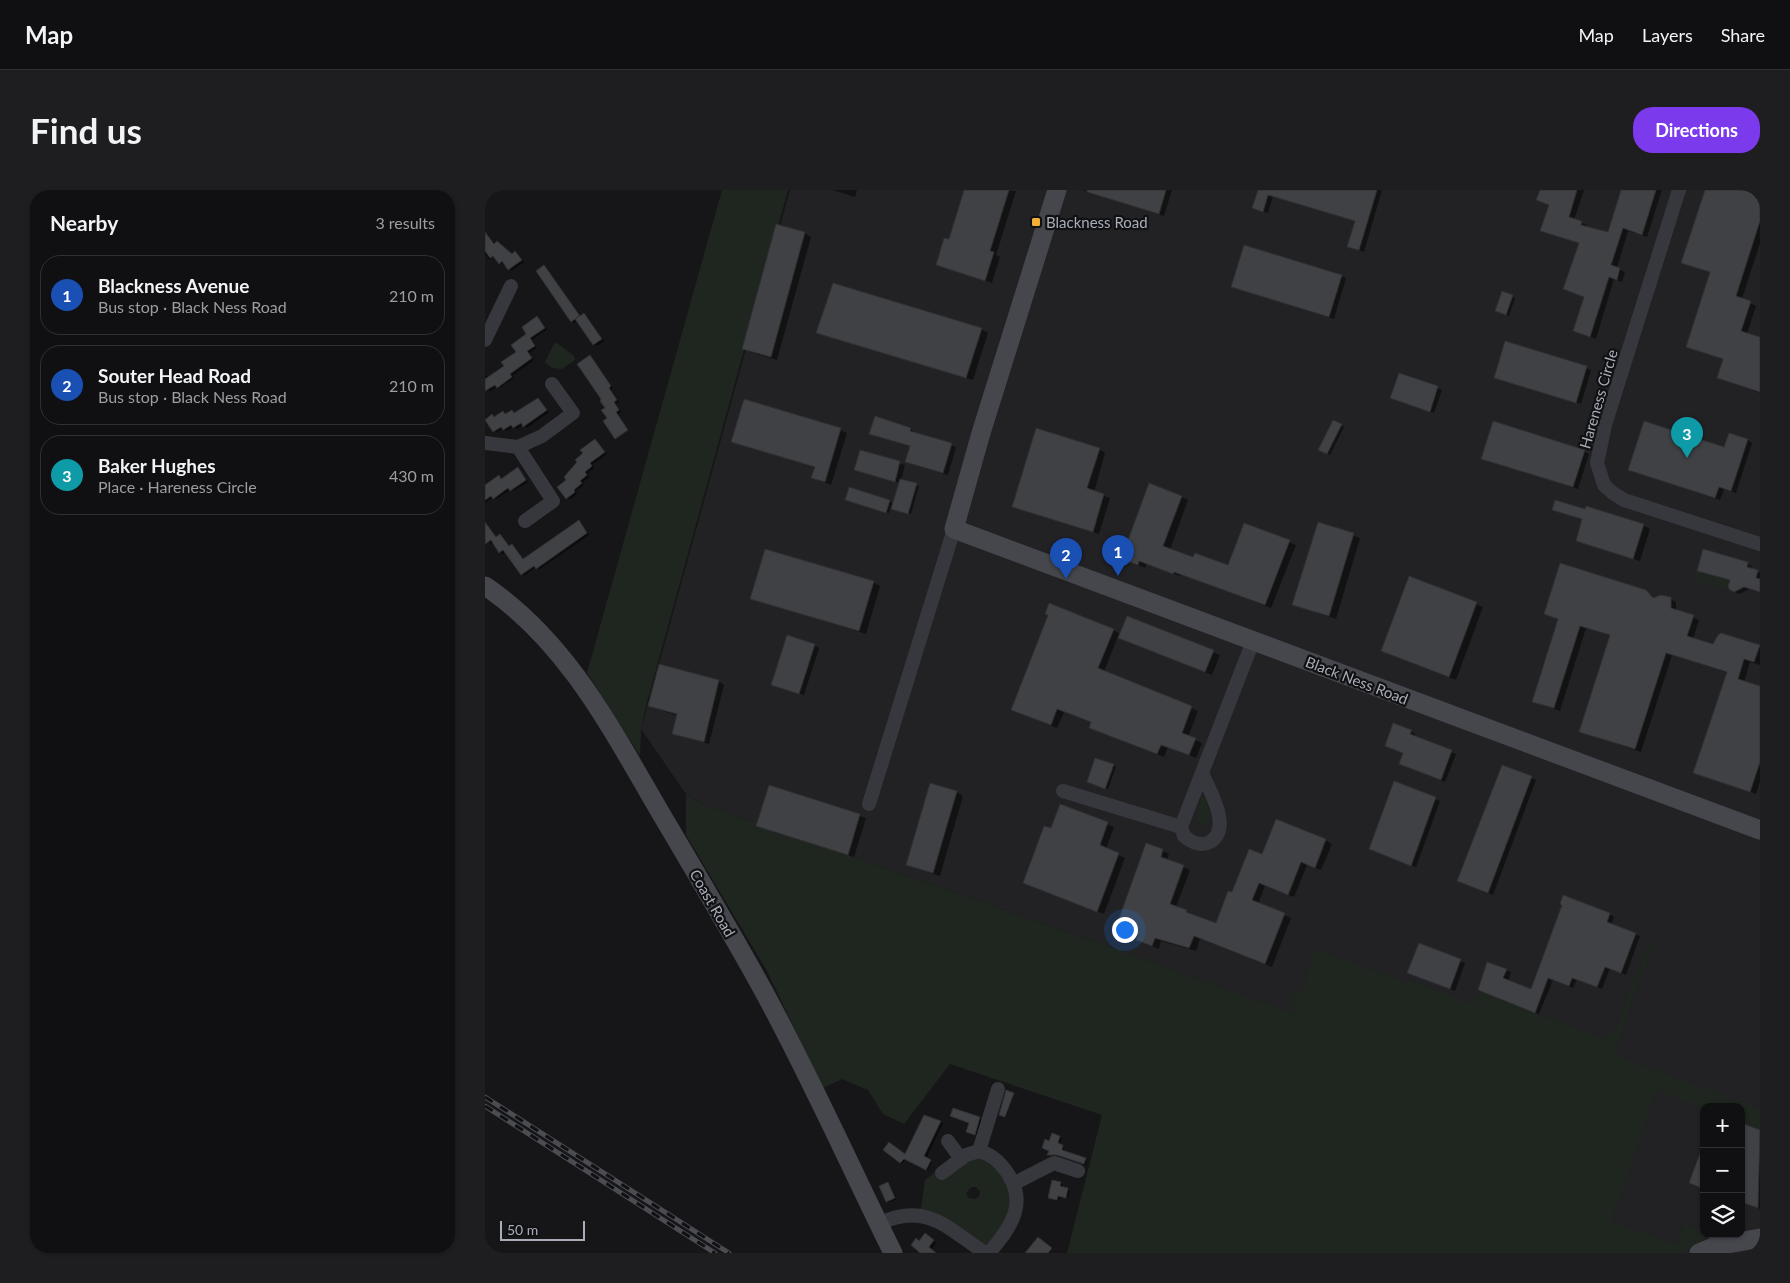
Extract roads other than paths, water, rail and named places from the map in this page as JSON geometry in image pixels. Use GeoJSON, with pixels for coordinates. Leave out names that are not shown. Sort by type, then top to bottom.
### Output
{"type":"FeatureCollection","features":[{"type":"Feature","properties":{"kind":"street"},"geometry":{"type":"LineString","coordinates":[[869,804],[954,529],[981,433],[1057,190]]}},
{"type":"Feature","properties":{"kind":"street","name":"Hareness Circle"},"geometry":{"type":"LineString","coordinates":[[1679,190],[1605,425],[1598,451],[1599,474],[1604,485],[1624,500],[1760,544]]}},
{"type":"Feature","properties":{"kind":"street"},"geometry":{"type":"LineString","coordinates":[[485,340],[511,286]]}},
{"type":"Feature","properties":{"kind":"street"},"geometry":{"type":"LineString","coordinates":[[485,443],[517,448],[542,436],[573,413],[552,384]]}},
{"type":"Feature","properties":{"kind":"street"},"geometry":{"type":"LineString","coordinates":[[517,448],[553,501],[525,521]]}},
{"type":"Feature","properties":{"kind":"street","name":"Black Ness Road"},"geometry":{"type":"LineString","coordinates":[[954,529],[1760,830]]}},
{"type":"Feature","properties":{"kind":"street","name":"Coast Road"},"geometry":{"type":"LineString","coordinates":[[485,586],[503,598],[542,634],[575,673],[609,725],[764,992],[893,1253]]}},
{"type":"Feature","properties":{"kind":"street"},"geometry":{"type":"LineString","coordinates":[[1202,773],[1216,806],[1219,823],[1218,832],[1210,842],[1201,844],[1184,836],[1181,827],[1253,641]]}},
{"type":"Feature","properties":{"kind":"street"},"geometry":{"type":"LineString","coordinates":[[1063,791],[1181,827]]}},
{"type":"Feature","properties":{"kind":"street"},"geometry":{"type":"LineString","coordinates":[[942,1173],[961,1159],[979,1150],[998,1090]]}},
{"type":"Feature","properties":{"kind":"street"},"geometry":{"type":"LineString","coordinates":[[948,1141],[961,1159]]}},
{"type":"Feature","properties":{"kind":"street"},"geometry":{"type":"LineString","coordinates":[[879,1224],[901,1215],[928,1216],[949,1227],[987,1253],[1003,1236],[1015,1212],[1017,1200],[1015,1183],[1001,1164],[979,1150]]}},
{"type":"Feature","properties":{"kind":"street"},"geometry":{"type":"LineString","coordinates":[[1015,1183],[1054,1163],[1077,1171]]}},
{"type":"Feature","properties":{"kind":"street"},"geometry":{"type":"LineString","coordinates":[[1699,1253],[1716,1246],[1760,1238]]}},
{"type":"Feature","properties":{"kind":"railway"},"geometry":{"type":"LineString","coordinates":[[485,1097],[729,1253]]}},
{"type":"Feature","properties":{"kind":"railway"},"geometry":{"type":"LineString","coordinates":[[485,1106],[715,1253]]}},
{"type":"Feature","properties":{"kind":"place","name":"Blackness Road"},"geometry":{"type":"Point","coordinates":[1036,222]}},
{"type":"Feature","properties":{"kind":"place","name":"Baker Hughes"},"geometry":{"type":"Point","coordinates":[1687,458]}},
{"type":"Feature","properties":{"kind":"place","name":"Blackness Avenue"},"geometry":{"type":"Point","coordinates":[1118,576]}},
{"type":"Feature","properties":{"kind":"place","name":"Souter Head Road"},"geometry":{"type":"Point","coordinates":[1066,579]}}]}
